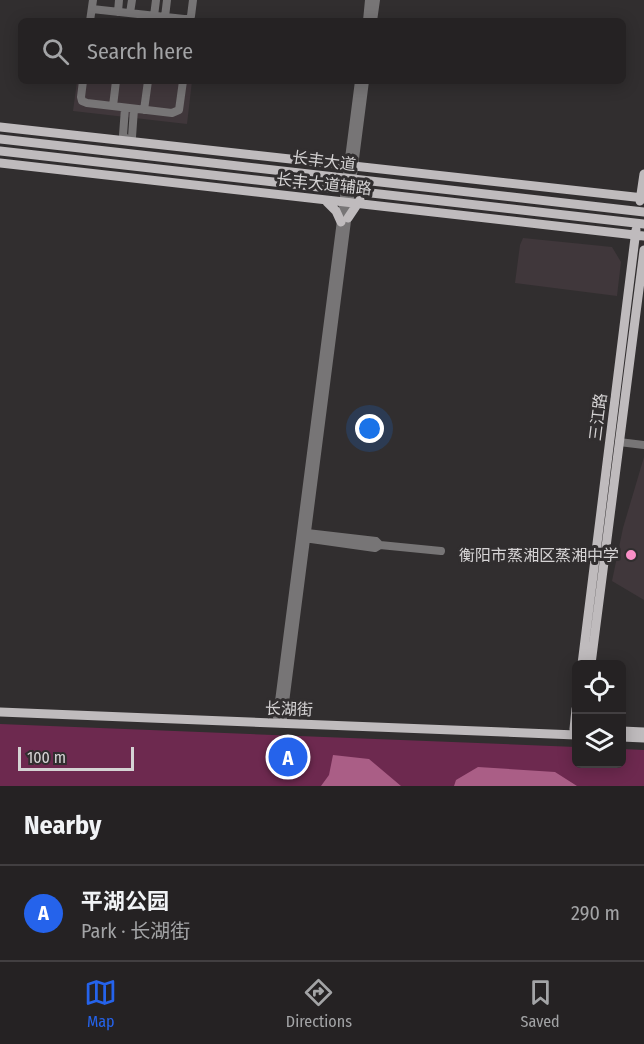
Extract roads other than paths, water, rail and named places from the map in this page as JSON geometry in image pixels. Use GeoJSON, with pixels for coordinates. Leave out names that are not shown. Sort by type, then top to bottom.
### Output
{"type":"FeatureCollection","features":[{"type":"Feature","properties":{"kind":"main road","name":"长丰大道辅路"},"geometry":{"type":"LineString","coordinates":[[0,127],[642,198]]}},
{"type":"Feature","properties":{"kind":"main road","name":"长丰大道"},"geometry":{"type":"LineString","coordinates":[[0,139],[641,212]]}},
{"type":"Feature","properties":{"kind":"main road"},"geometry":{"type":"LineString","coordinates":[[125,164],[128,141]]}},
{"type":"Feature","properties":{"kind":"main road","name":"长丰大道"},"geometry":{"type":"LineString","coordinates":[[0,151],[641,223]]}},
{"type":"Feature","properties":{"kind":"main road","name":"长丰大道辅路"},"geometry":{"type":"LineString","coordinates":[[0,164],[640,236]]}},
{"type":"Feature","properties":{"kind":"main road"},"geometry":{"type":"LineString","coordinates":[[210,187],[212,174]]}},
{"type":"Feature","properties":{"kind":"main road","name":"三江路"},"geometry":{"type":"LineString","coordinates":[[583,660],[640,236],[644,174]]}},
{"type":"Feature","properties":{"kind":"main road"},"geometry":{"type":"LineString","coordinates":[[323,199],[344,220],[350,202],[367,192]]}},
{"type":"Feature","properties":{"kind":"main road","name":"三江路"},"geometry":{"type":"LineString","coordinates":[[592,660],[644,250]]}},
{"type":"Feature","properties":{"kind":"main road","name":"长湖街"},"geometry":{"type":"LineString","coordinates":[[0,706],[572,732]]}},
{"type":"Feature","properties":{"kind":"main road","name":"长湖街"},"geometry":{"type":"LineString","coordinates":[[0,712],[280,719]]}},
{"type":"Feature","properties":{"kind":"main road"},"geometry":{"type":"LineString","coordinates":[[626,731],[644,732]]}},
{"type":"Feature","properties":{"kind":"main road"},"geometry":{"type":"LineString","coordinates":[[626,737],[644,738]]}},
{"type":"Feature","properties":{"kind":"street"},"geometry":{"type":"LineString","coordinates":[[118,12],[119,0]]}},
{"type":"Feature","properties":{"kind":"street"},"geometry":{"type":"LineString","coordinates":[[130,13],[132,0]]}},
{"type":"Feature","properties":{"kind":"street"},"geometry":{"type":"LineString","coordinates":[[154,16],[156,0]]}},
{"type":"Feature","properties":{"kind":"street"},"geometry":{"type":"LineString","coordinates":[[165,17],[167,0]]}},
{"type":"Feature","properties":{"kind":"street"},"geometry":{"type":"LineString","coordinates":[[92,4],[118,12],[189,18],[193,0]]}},
{"type":"Feature","properties":{"kind":"street"},"geometry":{"type":"LineString","coordinates":[[367,18],[369,0]]}},
{"type":"Feature","properties":{"kind":"street"},"geometry":{"type":"LineString","coordinates":[[373,18],[376,0]]}},
{"type":"Feature","properties":{"kind":"street"},"geometry":{"type":"LineString","coordinates":[[83,84],[82,101],[87,104],[177,112],[183,84]]}},
{"type":"Feature","properties":{"kind":"street"},"geometry":{"type":"LineString","coordinates":[[113,106],[116,84]]}},
{"type":"Feature","properties":{"kind":"street"},"geometry":{"type":"LineString","coordinates":[[144,110],[148,84]]}},
{"type":"Feature","properties":{"kind":"street"},"geometry":{"type":"LineString","coordinates":[[280,719],[344,220],[350,202],[348,190],[359,84]]}},
{"type":"Feature","properties":{"kind":"street"},"geometry":{"type":"LineString","coordinates":[[351,166],[365,84]]}},
{"type":"Feature","properties":{"kind":"street"},"geometry":{"type":"LineString","coordinates":[[128,141],[132,137],[130,108]]}},
{"type":"Feature","properties":{"kind":"street"},"geometry":{"type":"LineString","coordinates":[[619,442],[644,445]]}},
{"type":"Feature","properties":{"kind":"street"},"geometry":{"type":"LineString","coordinates":[[305,536],[375,548],[380,545],[441,551]]}},
{"type":"Feature","properties":{"kind":"place","name":"衡阳市蒸湘区蒸湘中学"},"geometry":{"type":"Point","coordinates":[631,555]}},
{"type":"Feature","properties":{"kind":"place","name":"平湖公园"},"geometry":{"type":"Point","coordinates":[288,757]}}]}
